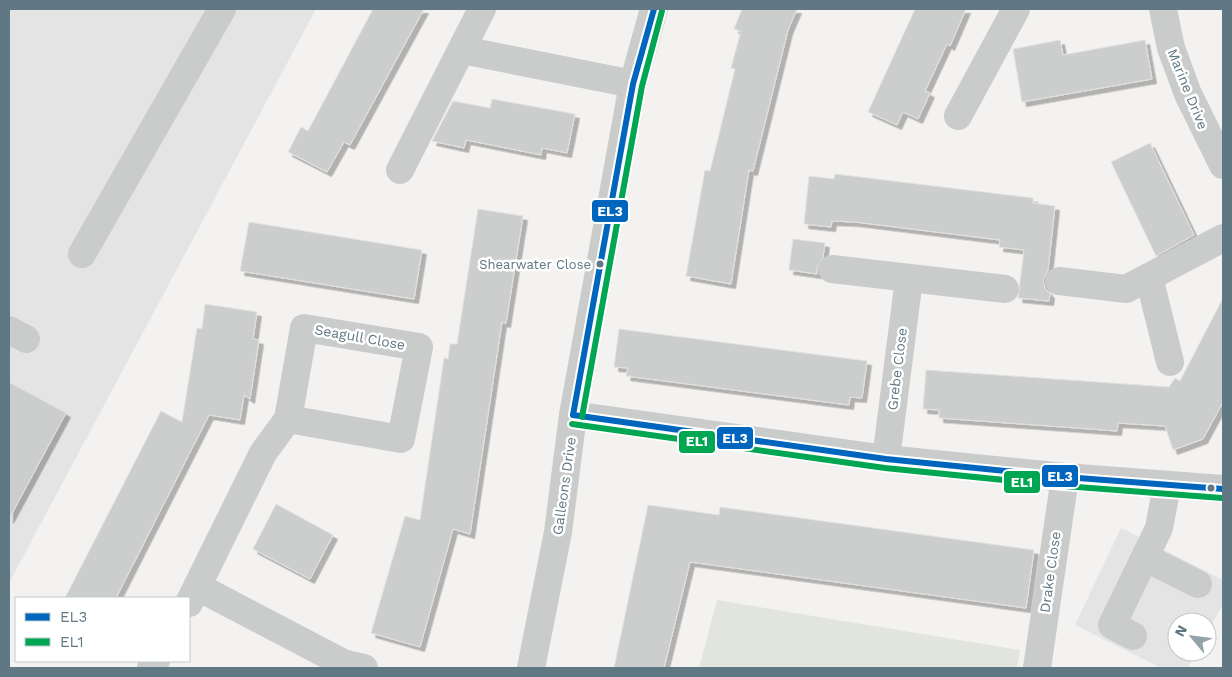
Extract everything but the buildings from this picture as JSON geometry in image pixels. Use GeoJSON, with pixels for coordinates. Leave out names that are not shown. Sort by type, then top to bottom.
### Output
{"type":"FeatureCollection","features":[{"type":"Feature","properties":{"kind":"street"},"geometry":{"type":"LineString","coordinates":[[82,254],[222,9]]}},
{"type":"Feature","properties":{"kind":"street"},"geometry":{"type":"LineString","coordinates":[[400,170],[482,9]]}},
{"type":"Feature","properties":{"kind":"street","name":"Galleons Drive"},"geometry":{"type":"LineString","coordinates":[[531,668],[558,532],[573,415],[633,84],[654,9]]}},
{"type":"Feature","properties":{"kind":"street"},"geometry":{"type":"LineString","coordinates":[[958,116],[1016,9]]}},
{"type":"Feature","properties":{"kind":"street","name":"Marine Drive"},"geometry":{"type":"LineString","coordinates":[[1163,9],[1171,48],[1188,94],[1221,155]]}},
{"type":"Feature","properties":{"kind":"street"},"geometry":{"type":"LineString","coordinates":[[462,50],[633,84]]}},
{"type":"Feature","properties":{"kind":"street"},"geometry":{"type":"LineString","coordinates":[[1059,281],[1126,288],[1223,238]]}},
{"type":"Feature","properties":{"kind":"street"},"geometry":{"type":"LineString","coordinates":[[832,269],[908,280],[1005,289]]}},
{"type":"Feature","properties":{"kind":"street"},"geometry":{"type":"LineString","coordinates":[[1149,277],[1170,362]]}},
{"type":"Feature","properties":{"kind":"street","name":"Grebe Close"},"geometry":{"type":"LineString","coordinates":[[886,459],[908,280]]}},
{"type":"Feature","properties":{"kind":"street","name":"Seagull Close"},"geometry":{"type":"LineString","coordinates":[[288,419],[401,439],[419,347],[304,328],[288,419],[263,452],[193,595],[343,663],[364,668]]}},
{"type":"Feature","properties":{"kind":"street"},"geometry":{"type":"LineString","coordinates":[[573,415],[886,459],[1065,477],[1223,489]]}},
{"type":"Feature","properties":{"kind":"street","name":"Drake Close"},"geometry":{"type":"LineString","coordinates":[[1037,668],[1055,528],[1065,477]]}},
{"type":"Feature","properties":{"kind":"street"},"geometry":{"type":"LineString","coordinates":[[1133,636],[1112,625],[1159,528],[1167,485]]}},
{"type":"Feature","properties":{"kind":"street"},"geometry":{"type":"LineString","coordinates":[[1146,558],[1198,584]]}},
{"type":"Feature","properties":{"kind":"shaded area"},"geometry":{"type":"Polygon","coordinates":[[[9,9],[316,9],[9,583],[9,9]]]}},
{"type":"Feature","properties":{"kind":"shaded area"},"geometry":{"type":"Polygon","coordinates":[[[1121,528],[1223,580],[1223,604],[1217,615],[1217,612],[1167,612],[1167,662],[1191,662],[1188,668],[1161,668],[1075,625],[1121,528]]]}},
{"type":"Feature","properties":{"kind":"shaded area"},"geometry":{"type":"Polygon","coordinates":[[[717,600],[1020,650],[1017,668],[699,668],[717,600]]]}},
{"type":"Feature","properties":{"kind":"transit line","name":"EL3"},"geometry":{"type":"LineString","coordinates":[[573,415],[633,84],[654,9]]}},
{"type":"Feature","properties":{"kind":"transit line","name":"EL1"},"geometry":{"type":"LineString","coordinates":[[582,417],[642,86],[662,11]]}},
{"type":"Feature","properties":{"kind":"transit line","name":"EL3"},"geometry":{"type":"LineString","coordinates":[[573,415],[886,459],[1065,477],[1223,489]]}},
{"type":"Feature","properties":{"kind":"transit line","name":"EL1"},"geometry":{"type":"LineString","coordinates":[[572,424],[885,468],[1064,486],[1222,498]]}},
{"type":"Feature","properties":{"kind":"place","name":"Shearwater Close"},"geometry":{"type":"Point","coordinates":[600,264]}}]}
